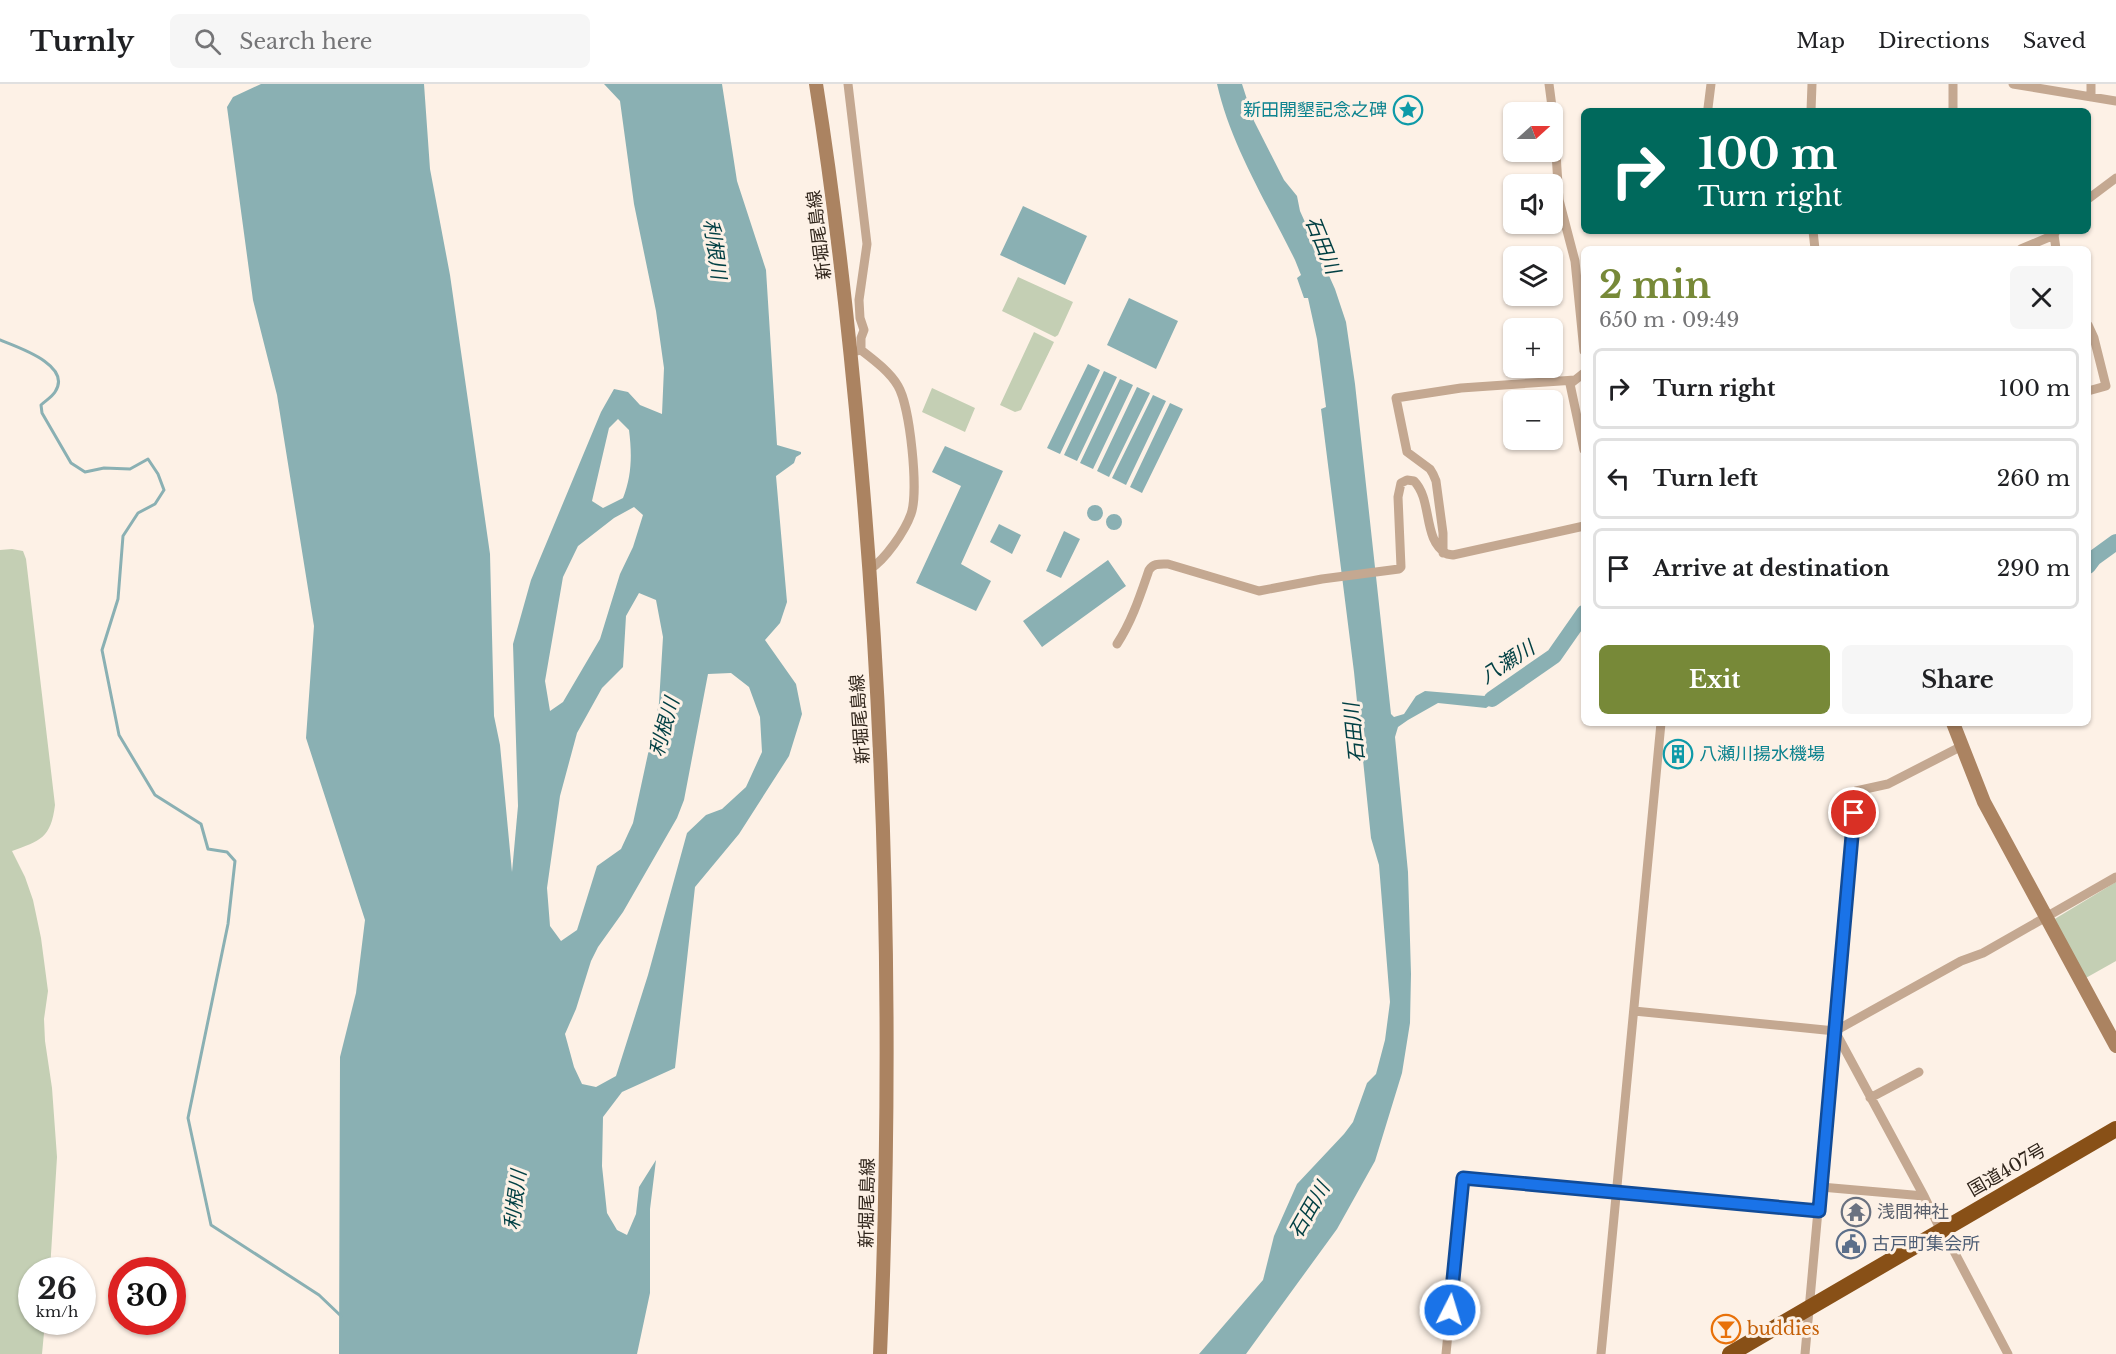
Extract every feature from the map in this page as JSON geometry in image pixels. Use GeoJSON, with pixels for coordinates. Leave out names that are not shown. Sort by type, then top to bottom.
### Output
{"type":"FeatureCollection","features":[{"type":"Feature","properties":{"kind":"highway","name":"国道407号"},"geometry":{"type":"LineString","coordinates":[[1730,1354],[2116,1129]]}},
{"type":"Feature","properties":{"kind":"main road","name":"新堀尾島線"},"geometry":{"type":"LineString","coordinates":[[816,84],[856,351],[882,775],[887,990],[886,1168],[880,1354]]}},
{"type":"Feature","properties":{"kind":"main road"},"geometry":{"type":"LineString","coordinates":[[1954,726],[1984,802],[2116,1046]]}},
{"type":"Feature","properties":{"kind":"street"},"geometry":{"type":"LineString","coordinates":[[848,84],[867,244],[859,300],[860,318],[864,330],[856,351],[898,386],[906,405],[913,466],[914,502],[911,514],[883,559],[870,569]]}},
{"type":"Feature","properties":{"kind":"street"},"geometry":{"type":"LineString","coordinates":[[1549,84],[1554,122],[1558,200],[1575,261],[1581,321]]}},
{"type":"Feature","properties":{"kind":"street"},"geometry":{"type":"LineString","coordinates":[[1708,108],[1711,84]]}},
{"type":"Feature","properties":{"kind":"street"},"geometry":{"type":"LineString","coordinates":[[1811,108],[1812,84]]}},
{"type":"Feature","properties":{"kind":"street"},"geometry":{"type":"LineString","coordinates":[[1953,84],[1953,108]]}},
{"type":"Feature","properties":{"kind":"street"},"geometry":{"type":"LineString","coordinates":[[2013,84],[2116,101]]}},
{"type":"Feature","properties":{"kind":"street"},"geometry":{"type":"LineString","coordinates":[[2091,84],[2091,97]]}},
{"type":"Feature","properties":{"kind":"street"},"geometry":{"type":"LineString","coordinates":[[2091,197],[2116,178]]}},
{"type":"Feature","properties":{"kind":"street"},"geometry":{"type":"LineString","coordinates":[[2027,246],[2053,234]]}},
{"type":"Feature","properties":{"kind":"street"},"geometry":{"type":"LineString","coordinates":[[2091,332],[2106,386],[2091,390]]}},
{"type":"Feature","properties":{"kind":"street"},"geometry":{"type":"LineString","coordinates":[[1581,375],[1570,384],[1581,436]]}},
{"type":"Feature","properties":{"kind":"street"},"geometry":{"type":"LineString","coordinates":[[1443,553],[1436,481],[1430,469],[1407,452],[1396,398],[1461,388],[1575,380]]}},
{"type":"Feature","properties":{"kind":"street"},"geometry":{"type":"LineString","coordinates":[[1117,644],[1128,628],[1149,570],[1153,565],[1168,564],[1259,591],[1330,578],[1396,571],[1401,567],[1398,497],[1401,483],[1407,480],[1414,481],[1421,491],[1433,537],[1443,553],[1453,555],[1581,527]]}},
{"type":"Feature","properties":{"kind":"street"},"geometry":{"type":"LineString","coordinates":[[1601,1354],[1661,726]]}},
{"type":"Feature","properties":{"kind":"street"},"geometry":{"type":"LineString","coordinates":[[1805,1354],[1856,791],[1888,784],[1962,746]]}},
{"type":"Feature","properties":{"kind":"street"},"geometry":{"type":"LineString","coordinates":[[1634,1011],[1835,1031],[1961,961],[1983,953],[2116,877]]}},
{"type":"Feature","properties":{"kind":"street"},"geometry":{"type":"LineString","coordinates":[[1835,1031],[2008,1354]]}},
{"type":"Feature","properties":{"kind":"street"},"geometry":{"type":"LineString","coordinates":[[1870,1098],[1919,1072]]}},
{"type":"Feature","properties":{"kind":"street"},"geometry":{"type":"LineString","coordinates":[[1446,1354],[1463,1178],[1819,1211]]}},
{"type":"Feature","properties":{"kind":"street"},"geometry":{"type":"LineString","coordinates":[[1821,1187],[1924,1196]]}},
{"type":"Feature","properties":{"kind":"green space"},"geometry":{"type":"Polygon","coordinates":[[[1018,277],[1073,302],[1055,337],[1002,311],[1018,277]]]}},
{"type":"Feature","properties":{"kind":"green space"},"geometry":{"type":"Polygon","coordinates":[[[1034,332],[1054,342],[1021,410],[1015,412],[1000,405],[1034,332]]]}},
{"type":"Feature","properties":{"kind":"green space"},"geometry":{"type":"Polygon","coordinates":[[[932,388],[975,408],[965,432],[922,412],[932,388]]]}},
{"type":"Feature","properties":{"kind":"green space"},"geometry":{"type":"Polygon","coordinates":[[[0,550],[23,551],[26,559],[55,805],[51,825],[42,837],[12,851],[33,900],[48,991],[44,1019],[45,1041],[52,1088],[57,1157],[51,1257],[18,1257],[18,1335],[44,1335],[42,1354],[0,1354],[0,550]]]}},
{"type":"Feature","properties":{"kind":"green space"},"geometry":{"type":"Polygon","coordinates":[[[2116,882],[2116,961],[2084,979],[2053,920],[2116,882]]]}},
{"type":"Feature","properties":{"kind":"water","name":"利根川"},"geometry":{"type":"Polygon","coordinates":[[[261,84],[424,84],[430,169],[450,275],[490,554],[494,716],[500,745],[512,872],[518,806],[513,644],[531,580],[601,412],[614,389],[628,392],[640,405],[662,414],[664,368],[656,311],[634,204],[620,101],[604,84],[722,84],[737,181],[766,270],[777,445],[801,452],[794,463],[776,476],[787,602],[780,623],[765,640],[796,684],[802,714],[789,756],[739,834],[695,887],[675,1068],[622,1092],[603,1117],[602,1166],[607,1213],[617,1230],[627,1235],[636,1214],[639,1187],[656,1160],[650,1209],[650,1293],[637,1354],[339,1354],[340,1057],[356,993],[365,920],[306,738],[314,626],[277,395],[253,300],[227,107],[233,97],[261,84]],[[618,419],[609,428],[592,501],[603,508],[623,498],[630,464],[629,430],[618,419]],[[634,507],[614,518],[578,546],[563,577],[545,681],[550,711],[563,702],[600,639],[620,574],[633,547],[643,515],[634,507]],[[639,593],[626,616],[623,667],[602,688],[577,733],[560,796],[547,888],[550,926],[561,941],[577,930],[597,866],[621,849],[633,823],[659,703],[663,637],[656,600],[639,593]],[[731,673],[708,674],[684,800],[677,818],[623,912],[598,947],[565,1034],[574,1067],[582,1084],[596,1087],[616,1076],[648,975],[687,833],[706,815],[722,809],[746,787],[762,752],[760,717],[749,687],[731,673]]]}},
{"type":"Feature","properties":{"kind":"water","name":"石田川"},"geometry":{"type":"Polygon","coordinates":[[[1217,84],[1242,84],[1254,121],[1284,180],[1297,196],[1300,211],[1335,289],[1346,322],[1355,384],[1391,714],[1394,717],[1404,714],[1416,696],[1425,691],[1485,696],[1498,689],[1519,685],[1486,708],[1438,703],[1398,727],[1395,737],[1408,872],[1411,974],[1410,1023],[1402,1073],[1375,1161],[1337,1229],[1246,1354],[1199,1354],[1263,1280],[1274,1236],[1297,1184],[1353,1122],[1367,1083],[1376,1074],[1385,1040],[1390,1002],[1379,865],[1371,838],[1354,672],[1321,409],[1326,407],[1317,339],[1308,298],[1304,298],[1297,278],[1301,275],[1240,152],[1217,84]]]}},
{"type":"Feature","properties":{"kind":"water"},"geometry":{"type":"Polygon","coordinates":[[[1023,206],[1087,236],[1065,285],[1000,255],[1023,206]]]}},
{"type":"Feature","properties":{"kind":"water"},"geometry":{"type":"Polygon","coordinates":[[[1129,298],[1178,321],[1156,369],[1107,345],[1129,298]]]}},
{"type":"Feature","properties":{"kind":"water"},"geometry":{"type":"Polygon","coordinates":[[[1088,364],[1100,370],[1060,454],[1047,448],[1088,364]]]}},
{"type":"Feature","properties":{"kind":"water"},"geometry":{"type":"Polygon","coordinates":[[[1104,371],[1117,377],[1077,461],[1064,455],[1104,371]]]}},
{"type":"Feature","properties":{"kind":"water"},"geometry":{"type":"Polygon","coordinates":[[[1120,379],[1133,385],[1093,469],[1080,463],[1120,379]]]}},
{"type":"Feature","properties":{"kind":"water"},"geometry":{"type":"Polygon","coordinates":[[[1137,387],[1150,393],[1109,477],[1097,471],[1137,387]]]}},
{"type":"Feature","properties":{"kind":"water"},"geometry":{"type":"Polygon","coordinates":[[[1153,395],[1166,401],[1126,485],[1112,478],[1153,395]]]}},
{"type":"Feature","properties":{"kind":"water"},"geometry":{"type":"Polygon","coordinates":[[[1170,403],[1183,409],[1142,493],[1130,487],[1170,403]]]}},
{"type":"Feature","properties":{"kind":"water"},"geometry":{"type":"Polygon","coordinates":[[[945,446],[1003,471],[961,564],[991,581],[976,611],[916,583],[961,486],[932,472],[945,446]]]}},
{"type":"Feature","properties":{"kind":"water"},"geometry":{"type":"Polygon","coordinates":[[[1092,505],[1098,505],[1103,513],[1101,519],[1092,521],[1087,516],[1087,510],[1092,505]]]}},
{"type":"Feature","properties":{"kind":"water"},"geometry":{"type":"Polygon","coordinates":[[[1111,514],[1117,514],[1122,522],[1120,528],[1111,530],[1106,525],[1106,519],[1111,514]]]}},
{"type":"Feature","properties":{"kind":"water"},"geometry":{"type":"Polygon","coordinates":[[[999,524],[1021,535],[1012,554],[990,542],[999,524]]]}},
{"type":"Feature","properties":{"kind":"water"},"geometry":{"type":"Polygon","coordinates":[[[1064,531],[1080,539],[1061,578],[1046,571],[1064,531]]]}},
{"type":"Feature","properties":{"kind":"water"},"geometry":{"type":"Polygon","coordinates":[[[1108,560],[1126,586],[1042,647],[1023,621],[1108,560]]]}},
{"type":"Feature","properties":{"kind":"waterway"},"geometry":{"type":"LineString","coordinates":[[0,340],[41,358],[56,373],[59,382],[55,392],[41,405],[42,413],[71,463],[85,472],[104,468],[130,469],[148,459],[158,474],[164,490],[155,504],[138,513],[123,536],[118,599],[102,650],[119,735],[155,795],[201,824],[208,849],[227,852],[235,861],[228,924],[188,1118],[211,1225],[319,1295],[341,1316]]}},
{"type":"Feature","properties":{"kind":"waterway","name":"八瀬川"},"geometry":{"type":"LineString","coordinates":[[2091,562],[2116,542]]}},
{"type":"Feature","properties":{"kind":"waterway","name":"八瀬川"},"geometry":{"type":"LineString","coordinates":[[1492,699],[1554,656],[1581,617]]}},
{"type":"Feature","properties":{"kind":"place","name":"新田開墾記念之碑"},"geometry":{"type":"Point","coordinates":[1408,110]}},
{"type":"Feature","properties":{"kind":"place","name":"八瀬川揚水機場"},"geometry":{"type":"Point","coordinates":[1678,754]}},
{"type":"Feature","properties":{"kind":"place","name":"浅間神社"},"geometry":{"type":"Point","coordinates":[1856,1212]}},
{"type":"Feature","properties":{"kind":"place","name":"古戸町集会所"},"geometry":{"type":"Point","coordinates":[1851,1244]}},
{"type":"Feature","properties":{"kind":"place","name":"buddies"},"geometry":{"type":"Point","coordinates":[1726,1329]}},
{"type":"Feature","properties":{"kind":"route"},"geometry":{"type":"LineString","coordinates":[[1450,1310],[1463,1178],[1819,1211],[1854,813]]}}]}
